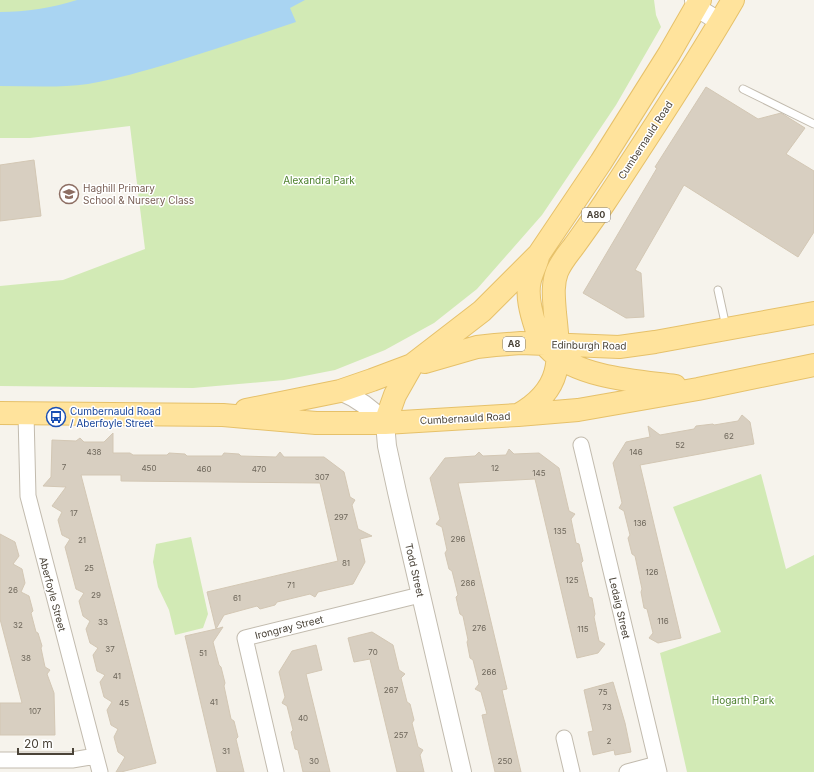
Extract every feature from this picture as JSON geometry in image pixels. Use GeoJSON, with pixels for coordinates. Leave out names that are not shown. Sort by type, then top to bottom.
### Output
{"type":"FeatureCollection","features":[{"type":"Feature","properties":{"kind":"main road","name":"Cumbernauld Road"},"geometry":{"type":"LineString","coordinates":[[0,413],[223,415],[316,423],[385,423],[518,415],[530,409],[540,401],[549,388],[556,373],[553,296],[554,282],[559,266],[601,208],[692,68],[733,0]]}},
{"type":"Feature","properties":{"kind":"main road","name":"A80"},"geometry":{"type":"LineString","coordinates":[[412,366],[482,311],[539,254],[601,162],[669,54],[697,2]]}},
{"type":"Feature","properties":{"kind":"main road","name":"A80"},"geometry":{"type":"LineString","coordinates":[[539,254],[530,281],[529,296],[532,317],[554,349]]}},
{"type":"Feature","properties":{"kind":"main road","name":"Edinburgh Road"},"geometry":{"type":"LineString","coordinates":[[412,366],[483,346],[521,343],[554,349],[619,347],[655,342],[814,313]]}},
{"type":"Feature","properties":{"kind":"main road"},"geometry":{"type":"LineString","coordinates":[[554,349],[581,368],[614,378],[698,389]]}},
{"type":"Feature","properties":{"kind":"main road","name":"A8"},"geometry":{"type":"LineString","coordinates":[[518,415],[566,411],[698,389],[814,365]]}},
{"type":"Feature","properties":{"kind":"main road"},"geometry":{"type":"LineString","coordinates":[[385,423],[395,395],[412,366]]}},
{"type":"Feature","properties":{"kind":"main road","name":"A8"},"geometry":{"type":"LineString","coordinates":[[223,415],[340,390],[412,366]]}},
{"type":"Feature","properties":{"kind":"street"},"geometry":{"type":"LineString","coordinates":[[697,2],[720,22]]}},
{"type":"Feature","properties":{"kind":"street"},"geometry":{"type":"LineString","coordinates":[[340,390],[372,410],[385,423]]}},
{"type":"Feature","properties":{"kind":"street","name":"Aberfoyle Street"},"geometry":{"type":"LineString","coordinates":[[26,414],[28,496],[100,772]]}},
{"type":"Feature","properties":{"kind":"street","name":"Todd Street"},"geometry":{"type":"LineString","coordinates":[[385,423],[387,446],[420,595],[462,772]]}},
{"type":"Feature","properties":{"kind":"street","name":"Ledaig Street"},"geometry":{"type":"LineString","coordinates":[[582,445],[658,768]]}},
{"type":"Feature","properties":{"kind":"street","name":"Irongray Street"},"geometry":{"type":"LineString","coordinates":[[276,772],[244,638],[420,595]]}},
{"type":"Feature","properties":{"kind":"street"},"geometry":{"type":"LineString","coordinates":[[564,738],[572,772]]}},
{"type":"Feature","properties":{"kind":"street"},"geometry":{"type":"LineString","coordinates":[[0,760],[72,760],[96,756]]}},
{"type":"Feature","properties":{"kind":"street"},"geometry":{"type":"LineString","coordinates":[[627,772],[658,768]]}},
{"type":"Feature","properties":{"kind":"lane"},"geometry":{"type":"LineString","coordinates":[[743,89],[814,124]]}},
{"type":"Feature","properties":{"kind":"lane"},"geometry":{"type":"LineString","coordinates":[[718,290],[727,329]]}},
{"type":"Feature","properties":{"kind":"green space","name":"Alexandra Park"},"geometry":{"type":"Polygon","coordinates":[[[0,0],[654,0],[656,15],[661,27],[616,105],[542,215],[477,289],[434,323],[385,350],[335,370],[284,380],[193,388],[0,386],[0,286],[63,280],[145,249],[130,126],[30,138],[0,138],[0,0]]]}},
{"type":"Feature","properties":{"kind":"green space","name":"Hogarth Park"},"geometry":{"type":"Polygon","coordinates":[[[761,474],[786,569],[814,555],[814,772],[687,772],[660,653],[721,632],[673,507],[761,474]]]}},
{"type":"Feature","properties":{"kind":"green space"},"geometry":{"type":"Polygon","coordinates":[[[191,537],[208,614],[203,628],[175,635],[169,610],[158,587],[153,562],[156,544],[191,537]]]}},
{"type":"Feature","properties":{"kind":"water"},"geometry":{"type":"Polygon","coordinates":[[[77,0],[305,0],[290,8],[296,22],[151,69],[88,84],[55,86],[0,86],[0,12],[39,9],[77,0]]]}},
{"type":"Feature","properties":{"kind":"building"},"geometry":{"type":"Polygon","coordinates":[[[706,87],[758,119],[781,113],[805,128],[786,154],[814,171],[814,232],[798,257],[684,185],[635,270],[641,273],[644,317],[626,318],[583,293],[657,168],[655,167],[706,87]]]}},
{"type":"Feature","properties":{"kind":"building"},"geometry":{"type":"Polygon","coordinates":[[[34,160],[41,216],[0,221],[0,165],[34,160]]]}},
{"type":"Feature","properties":{"kind":"building"},"geometry":{"type":"Polygon","coordinates":[[[742,415],[750,422],[754,444],[640,465],[681,638],[658,643],[649,638],[653,633],[647,609],[644,608],[641,592],[642,589],[635,556],[632,554],[628,538],[630,535],[624,511],[619,508],[622,503],[613,463],[626,442],[650,437],[648,426],[660,435],[694,429],[696,426],[738,421],[742,415]]]}},
{"type":"Feature","properties":{"kind":"building"},"geometry":{"type":"Polygon","coordinates":[[[113,433],[113,453],[130,453],[133,455],[167,455],[169,453],[185,454],[187,456],[222,456],[224,453],[239,454],[241,456],[276,457],[280,452],[284,457],[324,457],[344,472],[350,497],[355,500],[352,505],[358,529],[372,536],[360,539],[365,562],[353,584],[318,592],[315,597],[310,594],[277,602],[275,605],[260,609],[257,606],[224,615],[216,629],[207,592],[338,561],[320,483],[121,481],[121,475],[81,475],[156,763],[121,772],[116,772],[125,757],[118,752],[114,737],[118,729],[111,725],[107,710],[112,702],[104,697],[100,682],[105,675],[97,671],[93,655],[98,648],[90,643],[86,629],[90,621],[83,616],[79,601],[84,593],[76,589],[65,547],[70,539],[62,535],[58,520],[62,512],[52,506],[66,487],[43,486],[51,477],[52,440],[76,441],[80,438],[84,442],[104,442],[113,433]]]}},
{"type":"Feature","properties":{"kind":"building"},"geometry":{"type":"Polygon","coordinates":[[[509,449],[514,454],[539,453],[559,468],[569,511],[575,514],[571,519],[576,543],[579,544],[583,561],[581,563],[589,597],[592,598],[599,641],[605,644],[598,653],[577,658],[535,479],[458,483],[507,689],[502,690],[521,772],[495,772],[482,715],[487,714],[481,692],[475,689],[479,684],[473,660],[470,658],[467,642],[468,640],[463,616],[460,614],[458,606],[456,597],[458,595],[452,571],[449,569],[445,553],[447,550],[442,527],[436,524],[440,519],[430,478],[445,458],[475,456],[479,452],[483,456],[506,455],[509,449]]]}},
{"type":"Feature","properties":{"kind":"building"},"geometry":{"type":"Polygon","coordinates":[[[0,534],[15,542],[19,556],[13,564],[22,569],[25,583],[21,592],[29,596],[33,611],[31,613],[36,632],[38,633],[42,646],[41,648],[45,667],[50,670],[47,674],[54,693],[55,735],[0,735],[0,703],[22,703],[0,619],[0,534]]]}},
{"type":"Feature","properties":{"kind":"building"},"geometry":{"type":"Polygon","coordinates":[[[223,627],[213,642],[225,683],[224,686],[231,719],[234,721],[238,737],[236,739],[244,772],[217,772],[185,636],[223,627]]]}},
{"type":"Feature","properties":{"kind":"building"},"geometry":{"type":"Polygon","coordinates":[[[372,632],[393,645],[399,670],[405,674],[401,678],[407,702],[410,704],[414,720],[412,723],[418,747],[423,750],[420,755],[424,772],[397,772],[370,659],[354,662],[348,638],[372,632]]]}},
{"type":"Feature","properties":{"kind":"building"},"geometry":{"type":"Polygon","coordinates":[[[316,645],[322,670],[306,674],[330,772],[303,772],[298,750],[295,749],[291,732],[293,730],[287,706],[282,703],[285,697],[279,672],[292,651],[316,645]]]}},
{"type":"Feature","properties":{"kind":"building"},"geometry":{"type":"Polygon","coordinates":[[[613,682],[625,723],[631,752],[615,755],[614,750],[593,755],[588,732],[593,731],[584,690],[613,682]]]}},
{"type":"Feature","properties":{"kind":"place","name":"Haghill Primary School & Nursery Class"},"geometry":{"type":"Point","coordinates":[69,194]}},
{"type":"Feature","properties":{"kind":"place","name":"Cumbernauld Road / Aberfoyle Street"},"geometry":{"type":"Point","coordinates":[56,417]}}]}
